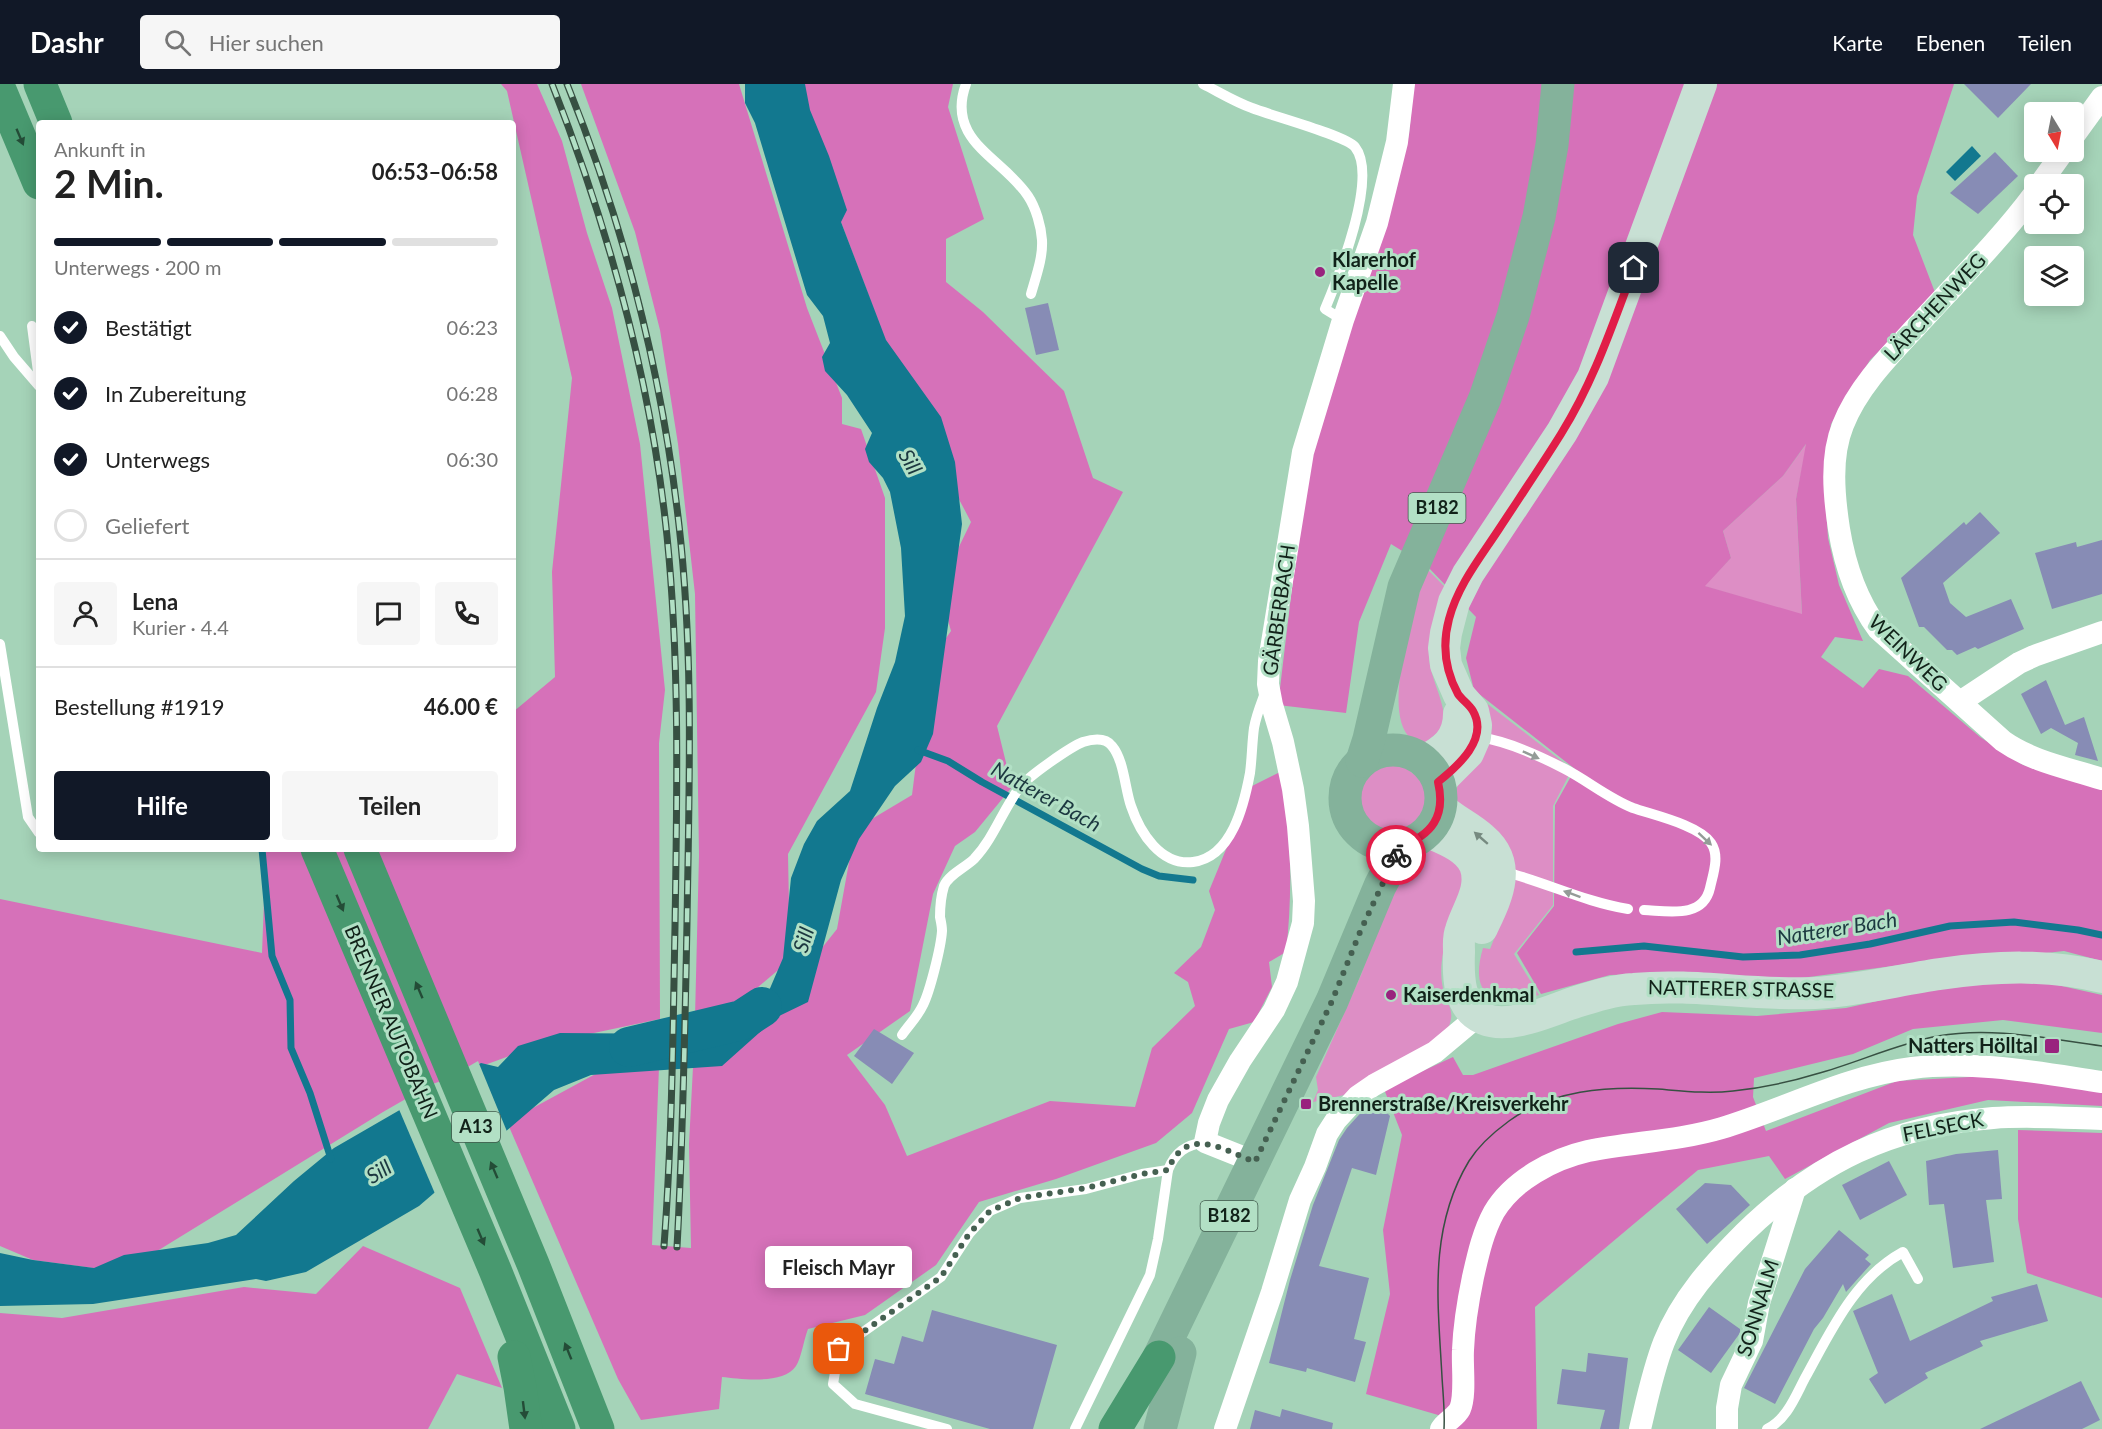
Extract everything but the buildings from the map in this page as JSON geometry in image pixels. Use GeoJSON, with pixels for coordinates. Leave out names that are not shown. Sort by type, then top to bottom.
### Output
{"type":"FeatureCollection","features":[{"type":"Feature","properties":{"kind":"highway"},"geometry":{"type":"LineString","coordinates":[[40,84],[55,120]]}},
{"type":"Feature","properties":{"kind":"highway"},"geometry":{"type":"LineString","coordinates":[[0,90],[36,176]]}},
{"type":"Feature","properties":{"kind":"highway","name":"BRENNER AUTOBAHN"},"geometry":{"type":"LineString","coordinates":[[318,852],[495,1270],[520,1387],[547,1426]]}},
{"type":"Feature","properties":{"kind":"highway","name":"BRENNER AUTOBAHN"},"geometry":{"type":"LineString","coordinates":[[361,852],[534,1264],[594,1417]]}},
{"type":"Feature","properties":{"kind":"highway"},"geometry":{"type":"LineString","coordinates":[[1115,1429],[1159,1357]]}},
{"type":"Feature","properties":{"kind":"main road","name":"B182"},"geometry":{"type":"LineString","coordinates":[[1360,932],[1368,874],[1368,840],[1356,830],[1348,817],[1344,802],[1346,786],[1352,772],[1362,761],[1404,587],[1485,398],[1516,306],[1539,217],[1552,145],[1558,84]]}},
{"type":"Feature","properties":{"kind":"main road","name":"B182"},"geometry":{"type":"LineString","coordinates":[[1132,1429],[1159,1357],[1332,1001],[1421,796],[1389,713],[1386,666]]}},
{"type":"Feature","properties":{"kind":"main road"},"geometry":{"type":"LineString","coordinates":[[1362,761],[1373,754],[1384,751],[1421,796],[1389,847],[1368,840]]}},
{"type":"Feature","properties":{"kind":"main road","name":"B182"},"geometry":{"type":"LineString","coordinates":[[1160,1429],[1202,1270]]}},
{"type":"Feature","properties":{"kind":"street","name":"GÄRBERBACH"},"geometry":{"type":"LineString","coordinates":[[1205,1142],[1218,1100],[1239,1061],[1274,1010],[1287,982],[1303,923],[1304,901],[1293,789],[1268,684],[1269,661],[1302,452],[1343,320],[1377,223],[1397,142],[1404,84]]}},
{"type":"Feature","properties":{"kind":"street"},"geometry":{"type":"LineString","coordinates":[[1421,796],[1468,753],[1475,737],[1476,725],[1473,711],[1459,695],[1446,665],[1444,648],[1446,633],[1455,602],[1468,574],[1562,432],[1593,377],[1701,84]]}},
{"type":"Feature","properties":{"kind":"street"},"geometry":{"type":"LineString","coordinates":[[2084,122],[2102,97]]}},
{"type":"Feature","properties":{"kind":"street","name":"LÄRCHENWEG"},"geometry":{"type":"LineString","coordinates":[[1843,425],[1857,398],[1877,370],[2024,207]]}},
{"type":"Feature","properties":{"kind":"street","name":"WEINWEG"},"geometry":{"type":"LineString","coordinates":[[1843,425],[1837,444],[1835,465],[1836,512],[1856,592],[1878,629],[2004,741],[2029,757],[2102,779]]}},
{"type":"Feature","properties":{"kind":"street","name":"WEINWEG"},"geometry":{"type":"LineString","coordinates":[[1960,702],[2019,663],[2101,635]]}},
{"type":"Feature","properties":{"kind":"street"},"geometry":{"type":"LineString","coordinates":[[1421,796],[1445,748],[1453,740],[1459,724],[1459,695]]}},
{"type":"Feature","properties":{"kind":"street"},"geometry":{"type":"LineString","coordinates":[[1421,796],[1489,844],[1500,871],[1499,887],[1494,902],[1477,937],[1458,964]]}},
{"type":"Feature","properties":{"kind":"street"},"geometry":{"type":"LineString","coordinates":[[1225,1429],[1272,1292],[1300,1200],[1336,1120],[1358,1096],[1435,1052],[1478,1016],[1468,1005],[1458,979],[1460,932],[1476,892],[1477,873],[1474,864],[1421,796]]}},
{"type":"Feature","properties":{"kind":"street","name":"NATTERER STRASSE"},"geometry":{"type":"LineString","coordinates":[[1478,1016],[1490,1021],[1506,1022],[1598,995],[1633,988],[1816,993],[1872,987],[1938,974],[2012,967],[2065,969],[2102,977]]}},
{"type":"Feature","properties":{"kind":"street"},"geometry":{"type":"LineString","coordinates":[[1441,1429],[1459,1410],[1462,1399],[1467,1305],[1480,1246],[1486,1230],[1494,1212],[1513,1189],[1550,1164],[1588,1150],[1722,1128],[1857,1079],[1911,1068],[1992,1067],[2102,1082]]}},
{"type":"Feature","properties":{"kind":"street","name":"FELSECK"},"geometry":{"type":"LineString","coordinates":[[1640,1429],[1659,1355],[1680,1311],[1714,1262],[1796,1187],[1866,1148],[1923,1128],[1993,1118],[2102,1119]]}},
{"type":"Feature","properties":{"kind":"street"},"geometry":{"type":"LineString","coordinates":[[1205,1142],[1255,1162]]}},
{"type":"Feature","properties":{"kind":"street","name":"SONNALM"},"geometry":{"type":"LineString","coordinates":[[1727,1429],[1726,1417],[1731,1385],[1750,1347],[1765,1281],[1796,1187]]}},
{"type":"Feature","properties":{"kind":"lane"},"geometry":{"type":"LineString","coordinates":[[966,84],[962,97],[964,124],[978,146],[1025,192],[1035,210],[1042,238],[1042,256],[1031,294]]}},
{"type":"Feature","properties":{"kind":"lane"},"geometry":{"type":"LineString","coordinates":[[1203,84],[1250,108],[1340,137],[1355,147],[1361,165],[1360,198],[1344,265],[1324,309],[1343,320]]}},
{"type":"Feature","properties":{"kind":"lane"},"geometry":{"type":"LineString","coordinates":[[32,326],[36,356]]}},
{"type":"Feature","properties":{"kind":"lane"},"geometry":{"type":"LineString","coordinates":[[0,336],[36,383]]}},
{"type":"Feature","properties":{"kind":"lane"},"geometry":{"type":"LineString","coordinates":[[0,644],[28,817],[36,829]]}},
{"type":"Feature","properties":{"kind":"lane"},"geometry":{"type":"LineString","coordinates":[[902,1035],[922,1007],[928,992],[942,930],[940,902],[945,883],[974,859],[989,840],[1021,785],[1083,742],[1105,740],[1112,745],[1117,754],[1131,808],[1154,847],[1161,854],[1180,862],[1191,863],[1214,856],[1226,842],[1240,811],[1250,772],[1254,726],[1268,684]]}},
{"type":"Feature","properties":{"kind":"lane"},"geometry":{"type":"LineString","coordinates":[[1475,737],[1506,744],[1564,769],[1614,799],[1693,829],[1711,843],[1716,860],[1708,894],[1702,904],[1686,911],[1644,910]]}},
{"type":"Feature","properties":{"kind":"lane"},"geometry":{"type":"LineString","coordinates":[[1500,871],[1601,903],[1628,909]]}},
{"type":"Feature","properties":{"kind":"lane"},"geometry":{"type":"LineString","coordinates":[[1075,1429],[1150,1275],[1158,1239],[1168,1170],[1179,1151],[1191,1144],[1205,1142]]}},
{"type":"Feature","properties":{"kind":"lane"},"geometry":{"type":"LineString","coordinates":[[947,1429],[855,1404],[833,1384],[839,1349],[941,1277],[969,1234],[990,1211],[1020,1198],[1086,1188],[1168,1170]]}},
{"type":"Feature","properties":{"kind":"lane"},"geometry":{"type":"LineString","coordinates":[[1767,1429],[1783,1417],[1836,1321],[1869,1277],[1883,1264],[1903,1252],[1918,1279]]}},
{"type":"Feature","properties":{"kind":"shaded area"},"geometry":{"type":"Polygon","coordinates":[[[501,84],[537,84],[562,141],[587,233],[612,308],[640,444],[665,690],[659,743],[660,1019],[542,1044],[430,1085],[123,1272],[33,1260],[0,1246],[0,899],[262,953],[266,852],[516,852],[516,710],[555,677],[552,572],[572,378],[516,131],[516,120],[514,120],[507,91],[501,84]]]}},
{"type":"Feature","properties":{"kind":"shaded area"},"geometry":{"type":"Polygon","coordinates":[[[581,84],[739,84],[807,308],[842,398],[842,424],[861,429],[885,498],[885,628],[876,692],[788,854],[790,960],[717,1022],[695,1017],[699,855],[695,594],[678,444],[660,330],[635,232],[581,84]]]}},
{"type":"Feature","properties":{"kind":"shaded area"},"geometry":{"type":"Polygon","coordinates":[[[796,84],[953,84],[948,107],[984,219],[946,239],[946,282],[983,312],[1064,391],[1093,478],[1123,492],[997,726],[1012,787],[975,832],[955,846],[933,894],[910,1011],[847,1055],[885,1105],[907,1156],[1050,1101],[1135,1107],[1152,1048],[1195,1006],[1188,982],[1174,973],[1201,947],[1215,910],[1209,891],[1252,786],[1282,771],[1290,862],[1290,907],[1286,952],[1269,962],[1272,987],[1254,1022],[1229,1029],[1192,1113],[1156,1143],[1056,1179],[979,1202],[936,1265],[865,1315],[808,1329],[798,1363],[790,1372],[782,1376],[761,1379],[722,1377],[719,1409],[641,1420],[618,1379],[507,1122],[601,1071],[659,1067],[652,1245],[691,1248],[689,1144],[693,1067],[771,1012],[837,929],[855,829],[912,795],[920,732],[909,691],[951,631],[939,588],[971,522],[923,431],[891,355],[809,137],[796,84]]]}},
{"type":"Feature","properties":{"kind":"shaded area"},"geometry":{"type":"Polygon","coordinates":[[[1414,84],[1954,84],[1917,196],[1913,235],[1936,295],[1870,360],[1831,424],[1824,478],[1828,538],[1839,585],[1863,641],[1835,637],[1821,657],[1863,688],[1879,669],[1908,676],[1980,737],[2023,765],[2077,778],[2102,788],[2102,961],[2064,951],[1982,960],[1908,964],[1786,980],[1678,973],[1610,975],[1541,994],[1517,953],[1554,906],[1555,805],[1575,769],[1474,690],[1466,658],[1476,617],[1428,567],[1391,544],[1359,622],[1346,713],[1278,705],[1305,479],[1409,135],[1414,84]],[[1806,444],[1783,476],[1723,531],[1731,558],[1705,586],[1802,614],[1796,499],[1806,444]]]}},
{"type":"Feature","properties":{"kind":"shaded area"},"geometry":{"type":"Polygon","coordinates":[[[1807,443],[1796,499],[1802,615],[1704,586],[1731,558],[1723,531],[1783,476],[1807,443]]]}},
{"type":"Feature","properties":{"kind":"shaded area"},"geometry":{"type":"Polygon","coordinates":[[[1427,569],[1445,587],[1433,625],[1429,655],[1444,712],[1444,728],[1423,744],[1408,735],[1400,717],[1399,693],[1408,636],[1427,569]]]}},
{"type":"Feature","properties":{"kind":"shaded area"},"geometry":{"type":"Polygon","coordinates":[[[1481,699],[1572,769],[1553,806],[1553,905],[1514,954],[1539,995],[1524,999],[1498,999],[1489,995],[1479,979],[1483,948],[1490,949],[1500,924],[1456,798],[1456,791],[1460,782],[1478,764],[1492,728],[1481,699]]]}},
{"type":"Feature","properties":{"kind":"shaded area"},"geometry":{"type":"Polygon","coordinates":[[[1392,760],[1406,763],[1418,770],[1425,782],[1428,796],[1425,810],[1418,822],[1406,829],[1392,832],[1378,829],[1366,822],[1359,810],[1356,796],[1359,782],[1366,770],[1378,763],[1392,760]]]}},
{"type":"Feature","properties":{"kind":"shaded area"},"geometry":{"type":"Polygon","coordinates":[[[1424,849],[1438,851],[1449,857],[1466,879],[1442,958],[1442,983],[1451,1013],[1449,1026],[1445,1035],[1353,1093],[1313,1102],[1318,1090],[1316,1077],[1361,975],[1396,876],[1413,853],[1424,849]]]}},
{"type":"Feature","properties":{"kind":"shaded area"},"geometry":{"type":"Polygon","coordinates":[[[2035,980],[2102,995],[2102,1033],[2003,1020],[1913,1029],[1853,1054],[1754,1078],[1753,1097],[1766,1131],[1897,1081],[1988,1076],[2102,1088],[2102,1106],[1988,1100],[1889,1123],[1785,1179],[1769,1156],[1698,1170],[1535,1307],[1537,1429],[1446,1429],[1445,1417],[1366,1394],[1390,1294],[1383,1230],[1402,1135],[1384,1089],[1453,1057],[1463,1075],[1473,1075],[1618,1024],[1662,1012],[1757,1016],[1846,1008],[1940,987],[2035,980]]]}},
{"type":"Feature","properties":{"kind":"shaded area"},"geometry":{"type":"Polygon","coordinates":[[[2018,1130],[2102,1133],[2102,1298],[2027,1273],[2018,1219],[2018,1130]]]}},
{"type":"Feature","properties":{"kind":"shaded area"},"geometry":{"type":"Polygon","coordinates":[[[363,1246],[460,1288],[502,1388],[457,1374],[428,1429],[0,1429],[0,1313],[62,1318],[244,1287],[316,1294],[363,1246]]]}},
{"type":"Feature","properties":{"kind":"water"},"geometry":{"type":"Polygon","coordinates":[[[745,84],[805,84],[810,110],[829,156],[847,210],[841,222],[886,340],[941,417],[955,462],[962,524],[933,734],[921,762],[895,786],[859,839],[841,880],[808,1002],[777,1017],[722,1066],[591,1075],[554,1090],[419,1206],[306,1272],[266,1281],[256,1279],[93,1304],[0,1306],[0,1253],[94,1268],[124,1255],[208,1243],[236,1235],[294,1181],[334,1148],[481,1063],[498,1067],[518,1046],[560,1033],[693,1034],[737,1017],[768,993],[783,958],[791,878],[804,844],[817,821],[850,791],[877,708],[895,662],[905,616],[901,548],[890,492],[883,478],[869,462],[865,449],[872,433],[847,395],[825,371],[822,357],[830,343],[823,316],[807,295],[755,123],[745,103],[745,84]]]}},
{"type":"Feature","properties":{"kind":"water"},"geometry":{"type":"Polygon","coordinates":[[[1972,146],[1981,156],[1955,181],[1946,172],[1972,146]]]}},
{"type":"Feature","properties":{"kind":"pier"},"geometry":{"type":"Polygon","coordinates":[[[478,1061],[508,1134],[436,1196],[398,1107],[478,1061]]]}},
{"type":"Feature","properties":{"kind":"waterway","name":"Natterer Bach"},"geometry":{"type":"LineString","coordinates":[[918,750],[948,761],[982,782],[1142,869],[1159,876],[1193,880]]}},
{"type":"Feature","properties":{"kind":"waterway"},"geometry":{"type":"LineString","coordinates":[[262,852],[272,956],[290,1000],[291,1048],[310,1093],[331,1159]]}},
{"type":"Feature","properties":{"kind":"waterway","name":"Natterer Bach"},"geometry":{"type":"LineString","coordinates":[[1576,952],[1644,946],[1743,957],[1800,955],[1870,944],[1950,926],[2014,922],[2102,935]]}},
{"type":"Feature","properties":{"kind":"waterway","name":"Sill"},"geometry":{"type":"LineString","coordinates":[[629,1047],[742,1020],[762,1007]]}},
{"type":"Feature","properties":{"kind":"tram line"},"geometry":{"type":"LineString","coordinates":[[1444,1429],[1438,1294],[1441,1239],[1447,1213],[1456,1187],[1473,1155],[1498,1130],[1526,1111],[1561,1096],[1599,1090],[1638,1088],[1714,1092],[1765,1086],[1831,1070],[1922,1039],[1958,1033],[1999,1033],[2102,1046]]}},
{"type":"Feature","properties":{"kind":"railway"},"geometry":{"type":"LineString","coordinates":[[552,84],[592,194],[625,306],[650,420],[667,536],[674,634],[677,780],[672,1086],[664,1246]]}},
{"type":"Feature","properties":{"kind":"railway"},"geometry":{"type":"LineString","coordinates":[[567,84],[606,191],[638,301],[672,468],[684,575],[689,674],[689,773],[684,1084],[677,1247]]}},
{"type":"Feature","properties":{"kind":"way so far"},"geometry":{"type":"LineString","coordinates":[[839,1349],[941,1277],[969,1234],[990,1211],[1020,1198],[1086,1188],[1168,1170],[1171,1161],[1179,1151],[1191,1144],[1205,1142],[1255,1162],[1332,1001],[1380,886],[1396,855]]}},
{"type":"Feature","properties":{"kind":"place","name":"Klarerhof Kapelle"},"geometry":{"type":"Point","coordinates":[1320,272]}},
{"type":"Feature","properties":{"kind":"place","name":"Kaiserdenkmal"},"geometry":{"type":"Point","coordinates":[1391,995]}},
{"type":"Feature","properties":{"kind":"place","name":"Natters Hölltal"},"geometry":{"type":"Point","coordinates":[2052,1046]}},
{"type":"Feature","properties":{"kind":"place","name":"Brennerstraße/Kreisverkehr"},"geometry":{"type":"Point","coordinates":[1306,1104]}},
{"type":"Feature","properties":{"kind":"place","name":"Fleisch Mayr"},"geometry":{"type":"Point","coordinates":[839,1349]}},
{"type":"Feature","properties":{"kind":"route"},"geometry":{"type":"LineString","coordinates":[[1396,855],[1401,846],[1416,841],[1428,832],[1436,820],[1440,807],[1441,794],[1438,782],[1468,753],[1475,737],[1476,725],[1473,711],[1459,695],[1446,665],[1444,648],[1446,633],[1455,602],[1468,574],[1536,473],[1587,389],[1600,361],[1634,268]]}}]}
